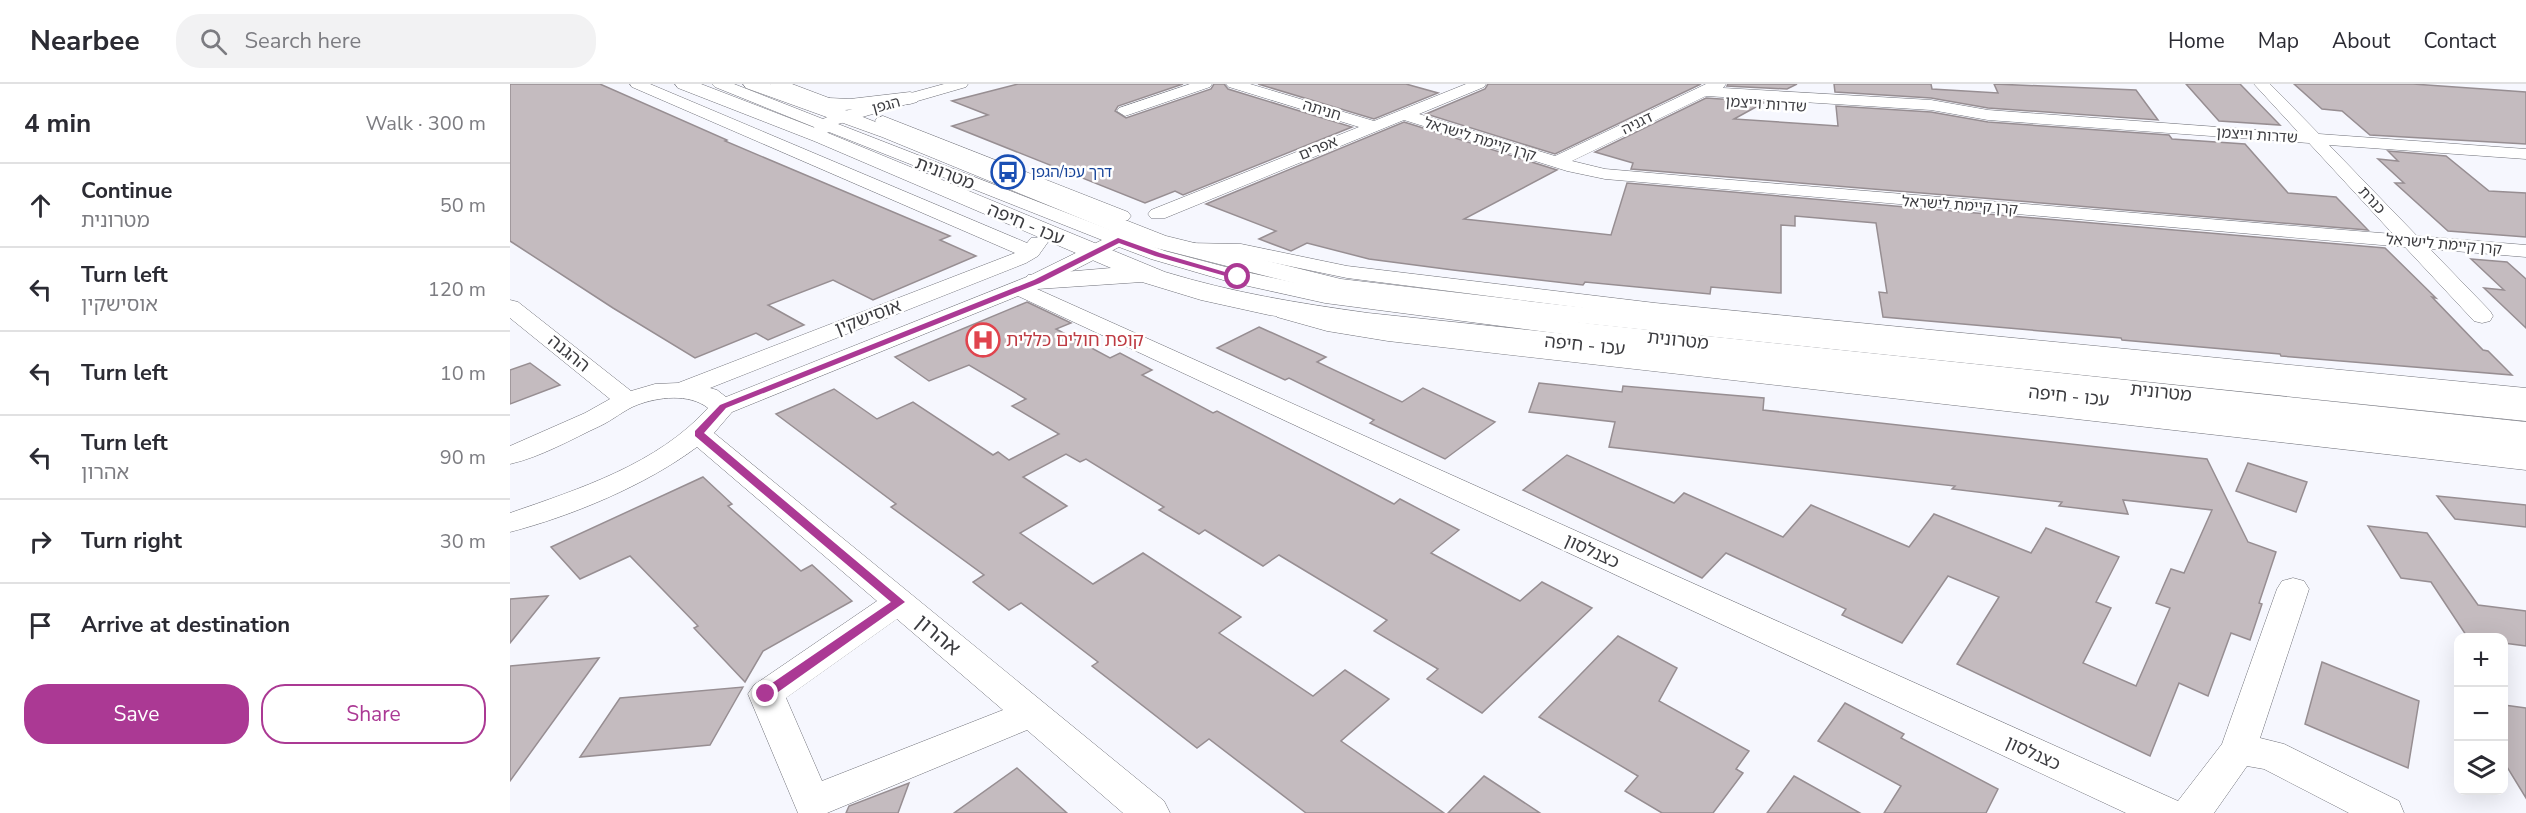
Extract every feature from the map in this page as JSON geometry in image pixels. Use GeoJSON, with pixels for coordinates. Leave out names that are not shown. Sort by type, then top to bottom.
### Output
{"type":"FeatureCollection","features":[{"type":"Feature","properties":{"kind":"highway","name":"עכו - חיפה"},"geometry":{"type":"LineString","coordinates":[[684,84],[829,121],[886,127],[1087,213],[1114,234],[1156,278],[1210,294],[1269,307],[1569,343],[2526,445]]}},
{"type":"Feature","properties":{"kind":"highway","name":"עכו - חיפה"},"geometry":{"type":"LineString","coordinates":[[778,90],[1035,241],[1114,234],[1157,241],[1352,288],[1561,313],[2522,412]]}},
{"type":"Feature","properties":{"kind":"highway"},"geometry":{"type":"LineString","coordinates":[[829,121],[858,105],[910,98]]}},
{"type":"Feature","properties":{"kind":"highway"},"geometry":{"type":"LineString","coordinates":[[886,127],[885,113],[910,98]]}},
{"type":"Feature","properties":{"kind":"highway"},"geometry":{"type":"LineString","coordinates":[[1114,234],[1158,214]]}},
{"type":"Feature","properties":{"kind":"highway"},"geometry":{"type":"LineString","coordinates":[[1157,241],[1151,231],[1158,214]]}},
{"type":"Feature","properties":{"kind":"highway"},"geometry":{"type":"LineString","coordinates":[[1028,285],[1094,276],[1156,278]]}},
{"type":"Feature","properties":{"kind":"street"},"geometry":{"type":"LineString","coordinates":[[638,84],[1035,241]]}},
{"type":"Feature","properties":{"kind":"street","name":"מטרונית"},"geometry":{"type":"LineString","coordinates":[[720,84],[829,121],[1114,234],[1158,255],[1238,277],[1325,296],[1593,331],[2522,412]]}},
{"type":"Feature","properties":{"kind":"street","name":"הגפן"},"geometry":{"type":"LineString","coordinates":[[910,98],[961,84]]}},
{"type":"Feature","properties":{"kind":"street"},"geometry":{"type":"LineString","coordinates":[[1125,111],[1205,84]]}},
{"type":"Feature","properties":{"kind":"street","name":"חניתה"},"geometry":{"type":"LineString","coordinates":[[1234,84],[1374,126]]}},
{"type":"Feature","properties":{"kind":"street","name":"אפרים"},"geometry":{"type":"LineString","coordinates":[[1158,214],[1479,84]]}},
{"type":"Feature","properties":{"kind":"street","name":"כנרת"},"geometry":{"type":"LineString","coordinates":[[2262,84],[2482,316]]}},
{"type":"Feature","properties":{"kind":"street","name":"שדרות וייצמן"},"geometry":{"type":"LineString","coordinates":[[1711,88],[1931,105],[1988,115]]}},
{"type":"Feature","properties":{"kind":"street","name":"דגניה"},"geometry":{"type":"LineString","coordinates":[[1556,162],[1711,88]]}},
{"type":"Feature","properties":{"kind":"street","name":"שדרות וייצמן"},"geometry":{"type":"LineString","coordinates":[[1689,98],[1932,116],[1988,115],[2526,154]]}},
{"type":"Feature","properties":{"kind":"street","name":"קרן קיימת לישראל"},"geometry":{"type":"LineString","coordinates":[[1402,114],[1556,162],[1605,174],[1866,199],[2526,251]]}},
{"type":"Feature","properties":{"kind":"street"},"geometry":{"type":"LineString","coordinates":[[886,127],[1114,234]]}},
{"type":"Feature","properties":{"kind":"street","name":"אוסישקין"},"geometry":{"type":"LineString","coordinates":[[723,406],[1028,285],[1114,234]]}},
{"type":"Feature","properties":{"kind":"street","name":"אוסישקין"},"geometry":{"type":"LineString","coordinates":[[681,390],[1019,259],[1035,241]]}},
{"type":"Feature","properties":{"kind":"street"},"geometry":{"type":"LineString","coordinates":[[1183,249],[1241,250],[1347,272],[1655,310],[2460,390],[2522,412]]}},
{"type":"Feature","properties":{"kind":"street","name":"כצנלסון"},"geometry":{"type":"LineString","coordinates":[[1028,285],[2165,813]]}},
{"type":"Feature","properties":{"kind":"street","name":"ההגנה"},"geometry":{"type":"LineString","coordinates":[[510,307],[627,400]]}},
{"type":"Feature","properties":{"kind":"street"},"geometry":{"type":"LineString","coordinates":[[1269,307],[1327,324],[1388,334],[2526,462]]}},
{"type":"Feature","properties":{"kind":"street"},"geometry":{"type":"LineString","coordinates":[[510,456],[594,419],[627,400],[655,392],[681,390],[708,395],[723,406],[698,434],[665,456],[632,474],[547,511],[510,523]]}},
{"type":"Feature","properties":{"kind":"street","name":"אהרון"},"geometry":{"type":"LineString","coordinates":[[698,434],[1150,813]]}},
{"type":"Feature","properties":{"kind":"street"},"geometry":{"type":"LineString","coordinates":[[2192,813],[2238,750],[2293,589]]}},
{"type":"Feature","properties":{"kind":"street"},"geometry":{"type":"LineString","coordinates":[[899,602],[766,694],[812,802],[1032,713]]}},
{"type":"Feature","properties":{"kind":"street"},"geometry":{"type":"LineString","coordinates":[[2238,750],[2271,755],[2385,813]]}},
{"type":"Feature","properties":{"kind":"building"},"geometry":{"type":"Polygon","coordinates":[[[510,84],[600,84],[727,140],[725,141],[950,236],[940,240],[976,256],[873,300],[833,280],[768,305],[804,325],[768,340],[756,333],[695,358],[510,241],[510,84]]]}},
{"type":"Feature","properties":{"kind":"building"},"geometry":{"type":"Polygon","coordinates":[[[1018,84],[1183,84],[1118,106],[1115,111],[1126,118],[1211,89],[1214,84],[1224,84],[1228,89],[1352,127],[1183,195],[1175,191],[1145,203],[952,126],[988,115],[952,101],[1018,84]]]}},
{"type":"Feature","properties":{"kind":"building"},"geometry":{"type":"Polygon","coordinates":[[[1258,84],[1406,84],[1438,93],[1374,119],[1258,84]]]}},
{"type":"Feature","properties":{"kind":"building"},"geometry":{"type":"Polygon","coordinates":[[[1488,84],[1701,84],[1555,154],[1426,114],[1485,89],[1488,84]]]}},
{"type":"Feature","properties":{"kind":"building"},"geometry":{"type":"Polygon","coordinates":[[[1728,84],[1797,84],[1787,89],[1727,86],[1728,84]]]}},
{"type":"Feature","properties":{"kind":"building"},"geometry":{"type":"Polygon","coordinates":[[[1834,84],[1931,84],[1932,89],[1998,93],[1994,84],[2136,90],[2158,120],[1988,108],[1931,98],[1835,92],[1834,84]]]}},
{"type":"Feature","properties":{"kind":"building"},"geometry":{"type":"Polygon","coordinates":[[[2186,84],[2240,84],[2280,125],[2219,121],[2186,84]]]}},
{"type":"Feature","properties":{"kind":"building"},"geometry":{"type":"Polygon","coordinates":[[[2294,84],[2413,84],[2526,92],[2526,144],[2370,135],[2342,111],[2322,109],[2294,84]]]}},
{"type":"Feature","properties":{"kind":"building"},"geometry":{"type":"Polygon","coordinates":[[[1706,98],[1765,102],[1734,119],[1838,126],[1836,106],[1931,112],[1988,122],[2169,135],[2172,139],[2245,144],[2288,193],[2336,197],[2368,230],[1631,169],[1633,163],[1595,152],[1706,98]]]}},
{"type":"Feature","properties":{"kind":"building"},"geometry":{"type":"Polygon","coordinates":[[[1404,122],[1557,170],[1464,219],[1611,235],[1627,183],[2385,248],[2436,298],[2432,297],[2483,350],[2488,351],[2512,375],[2281,356],[2280,354],[2122,340],[2121,338],[1883,317],[1879,292],[1887,293],[1876,223],[1795,216],[1795,226],[1781,225],[1781,293],[1711,287],[1710,294],[1585,282],[1583,285],[1453,270],[1369,259],[1307,243],[1291,251],[1259,239],[1276,231],[1206,204],[1404,122]]]}},
{"type":"Feature","properties":{"kind":"building"},"geometry":{"type":"Polygon","coordinates":[[[2388,151],[2446,156],[2489,191],[2526,193],[2526,237],[2448,231],[2395,183],[2404,183],[2378,159],[2398,161],[2388,151]]]}},
{"type":"Feature","properties":{"kind":"building"},"geometry":{"type":"Polygon","coordinates":[[[2471,259],[2507,262],[2526,279],[2526,328],[2484,288],[2504,290],[2471,259]]]}},
{"type":"Feature","properties":{"kind":"building"},"geometry":{"type":"Polygon","coordinates":[[[1027,302],[1071,323],[1056,329],[1110,358],[1120,353],[1152,370],[1142,375],[1213,413],[1217,411],[1394,504],[1400,499],[1459,530],[1431,553],[1520,601],[1542,582],[1592,608],[1482,713],[1427,679],[1438,669],[1374,631],[1387,620],[1279,555],[1263,566],[1205,530],[1199,534],[1159,510],[1164,507],[1086,459],[1080,462],[1066,454],[1023,477],[1067,506],[1020,533],[1093,584],[1143,553],[1241,617],[1219,633],[1313,696],[1345,670],[1389,699],[1341,741],[1444,813],[1306,813],[1209,739],[1197,748],[1092,666],[1098,662],[1021,603],[1009,610],[973,582],[984,575],[891,507],[896,504],[776,414],[834,389],[877,419],[913,402],[993,455],[998,452],[1009,460],[1059,434],[1012,406],[1026,399],[969,365],[929,381],[895,357],[1027,302]]]}},
{"type":"Feature","properties":{"kind":"building"},"geometry":{"type":"Polygon","coordinates":[[[1259,327],[1326,357],[1317,362],[1402,402],[1423,388],[1495,422],[1445,459],[1370,423],[1374,420],[1289,378],[1285,380],[1217,348],[1259,327]]]}},
{"type":"Feature","properties":{"kind":"building"},"geometry":{"type":"Polygon","coordinates":[[[530,363],[560,385],[510,404],[510,370],[530,363]]]}},
{"type":"Feature","properties":{"kind":"building"},"geometry":{"type":"Polygon","coordinates":[[[1539,383],[1622,392],[1623,386],[1764,398],[1763,410],[2207,459],[2248,542],[2276,552],[2259,603],[2262,604],[2250,640],[2231,633],[2208,696],[2179,683],[2150,756],[1957,664],[1999,597],[1948,576],[1902,643],[1842,615],[1846,609],[1726,553],[1702,578],[1523,490],[1567,455],[1674,503],[1684,493],[1783,537],[1811,505],[1909,547],[1934,514],[2031,553],[2046,528],[2119,557],[2096,602],[2111,608],[2083,663],[2136,686],[2170,608],[2156,603],[2171,569],[2184,573],[2212,510],[2123,500],[2128,514],[2059,506],[2062,502],[1952,489],[1955,486],[1609,447],[1615,422],[1529,412],[1539,383]]]}},
{"type":"Feature","properties":{"kind":"building"},"geometry":{"type":"Polygon","coordinates":[[[2248,463],[2307,482],[2296,512],[2236,491],[2248,463]]]}},
{"type":"Feature","properties":{"kind":"building"},"geometry":{"type":"Polygon","coordinates":[[[703,477],[732,504],[728,506],[801,571],[812,565],[852,601],[763,651],[745,682],[694,628],[698,626],[630,556],[580,579],[551,547],[703,477]]]}},
{"type":"Feature","properties":{"kind":"building"},"geometry":{"type":"Polygon","coordinates":[[[2437,496],[2526,505],[2526,527],[2455,519],[2437,496]]]}},
{"type":"Feature","properties":{"kind":"building"},"geometry":{"type":"Polygon","coordinates":[[[2368,526],[2427,533],[2478,605],[2526,611],[2526,646],[2508,644],[2508,633],[2465,633],[2431,582],[2401,578],[2368,526]]]}},
{"type":"Feature","properties":{"kind":"building"},"geometry":{"type":"Polygon","coordinates":[[[548,596],[510,643],[510,599],[548,596]]]}},
{"type":"Feature","properties":{"kind":"building"},"geometry":{"type":"Polygon","coordinates":[[[1618,636],[1677,668],[1659,701],[1749,751],[1736,769],[1743,773],[1713,813],[1662,813],[1625,791],[1638,776],[1539,717],[1618,636]]]}},
{"type":"Feature","properties":{"kind":"building"},"geometry":{"type":"Polygon","coordinates":[[[599,658],[510,781],[510,666],[599,658]]]}},
{"type":"Feature","properties":{"kind":"building"},"geometry":{"type":"Polygon","coordinates":[[[2322,662],[2419,701],[2408,768],[2305,724],[2322,662]]]}},
{"type":"Feature","properties":{"kind":"building"},"geometry":{"type":"Polygon","coordinates":[[[743,687],[710,745],[580,757],[620,698],[743,687]]]}},
{"type":"Feature","properties":{"kind":"building"},"geometry":{"type":"Polygon","coordinates":[[[1845,703],[1904,734],[1901,738],[1998,789],[1986,813],[1884,813],[1901,786],[1818,741],[1845,703]]]}},
{"type":"Feature","properties":{"kind":"building"},"geometry":{"type":"Polygon","coordinates":[[[2508,706],[2526,708],[2526,798],[2508,769],[2508,706]]]}},
{"type":"Feature","properties":{"kind":"building"},"geometry":{"type":"Polygon","coordinates":[[[1017,768],[1067,813],[954,813],[1017,768]]]}},
{"type":"Feature","properties":{"kind":"building"},"geometry":{"type":"Polygon","coordinates":[[[1484,776],[1540,813],[1448,813],[1484,776]]]}},
{"type":"Feature","properties":{"kind":"building"},"geometry":{"type":"Polygon","coordinates":[[[1794,776],[1860,813],[1767,813],[1794,776]]]}},
{"type":"Feature","properties":{"kind":"building"},"geometry":{"type":"Polygon","coordinates":[[[909,783],[898,813],[846,813],[849,806],[909,783]]]}},
{"type":"Feature","properties":{"kind":"place","name":"דרך עכו/הגפן"},"geometry":{"type":"Point","coordinates":[1008,172]}},
{"type":"Feature","properties":{"kind":"place","name":"קופת חולים כללית"},"geometry":{"type":"Point","coordinates":[983,340]}},
{"type":"Feature","properties":{"kind":"route"},"geometry":{"type":"LineString","coordinates":[[766,694],[899,602],[698,434],[723,406],[1037,281],[1118,240],[1158,255],[1238,277]]}}]}
